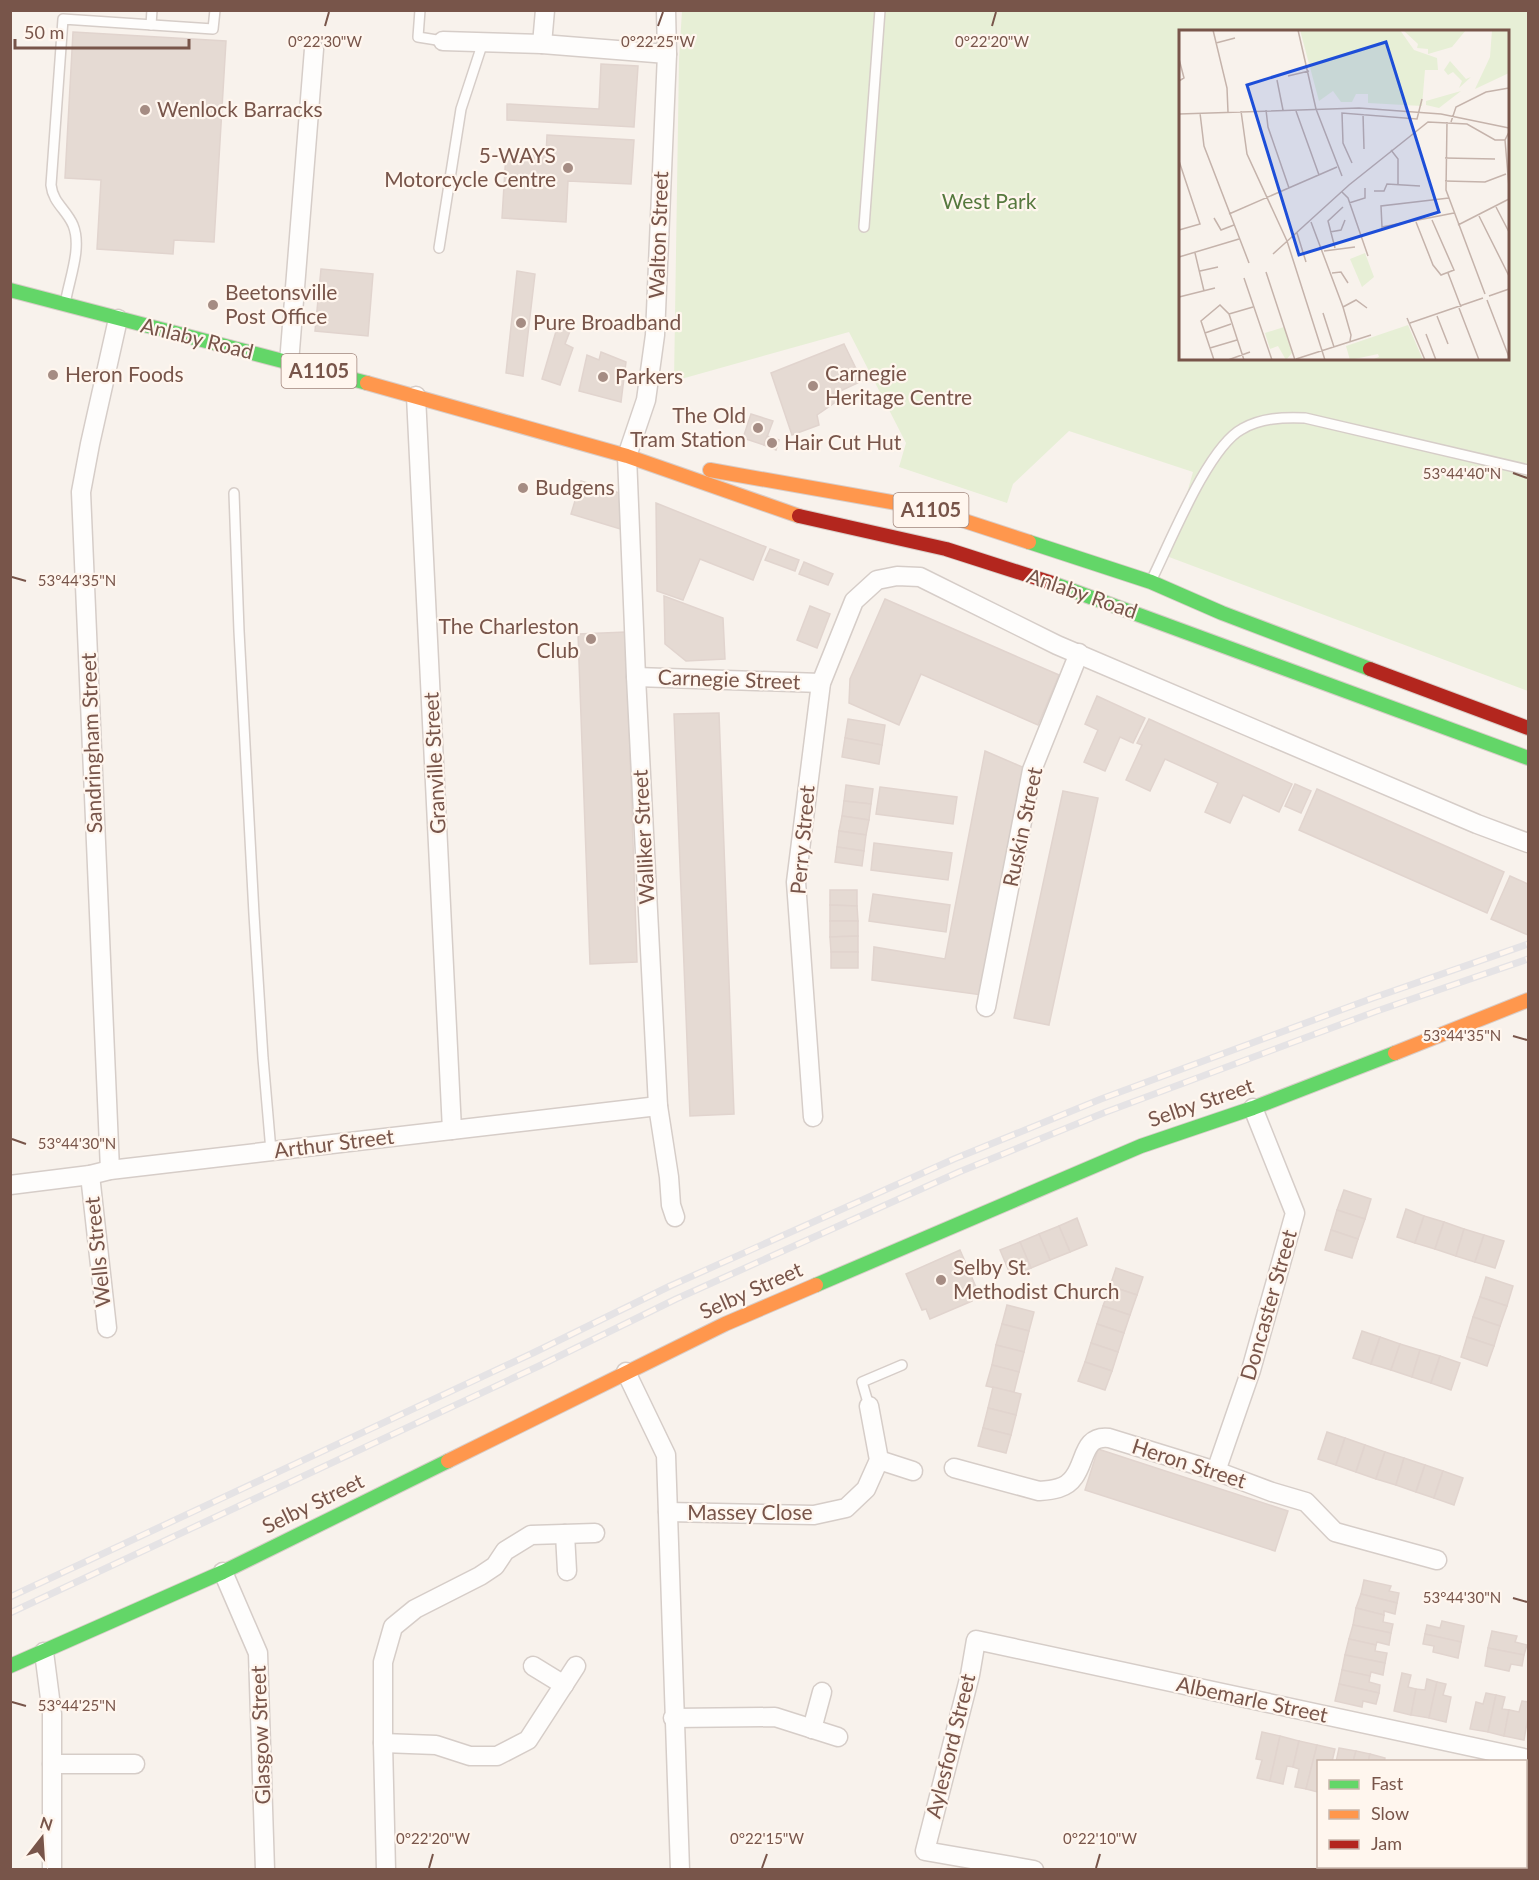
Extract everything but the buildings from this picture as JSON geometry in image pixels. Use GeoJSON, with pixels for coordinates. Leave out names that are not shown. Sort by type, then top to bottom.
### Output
{"type":"FeatureCollection","features":[{"type":"Feature","properties":{"kind":"main road","name":"Anlaby Road"},"geometry":{"type":"LineString","coordinates":[[10,290],[416,396],[627,456],[790,514],[946,549],[1062,586],[1528,758]]}},
{"type":"Feature","properties":{"kind":"main road","name":"Anlaby Road"},"geometry":{"type":"LineString","coordinates":[[627,456],[925,508],[1151,582],[1222,613],[1528,728]]}},
{"type":"Feature","properties":{"kind":"main road","name":"Selby Street"},"geometry":{"type":"LineString","coordinates":[[10,1666],[223,1572],[725,1324],[1140,1146],[1253,1108],[1528,1000]]}},
{"type":"Feature","properties":{"kind":"street"},"geometry":{"type":"LineString","coordinates":[[543,44],[544,10]]}},
{"type":"Feature","properties":{"kind":"street","name":"Walton Street"},"geometry":{"type":"LineString","coordinates":[[627,456],[646,400],[655,335],[667,54],[666,10]]}},
{"type":"Feature","properties":{"kind":"street"},"geometry":{"type":"LineString","coordinates":[[443,41],[543,44],[667,54]]}},
{"type":"Feature","properties":{"kind":"street"},"geometry":{"type":"LineString","coordinates":[[289,363],[314,49]]}},
{"type":"Feature","properties":{"kind":"street","name":"Sandringham Street"},"geometry":{"type":"LineString","coordinates":[[110,1170],[81,492],[118,319]]}},
{"type":"Feature","properties":{"kind":"street","name":"Granville Street"},"geometry":{"type":"LineString","coordinates":[[416,396],[452,1130]]}},
{"type":"Feature","properties":{"kind":"street","name":"Walliker Street"},"geometry":{"type":"LineString","coordinates":[[627,456],[658,1106],[669,1177],[670,1205],[675,1218]]}},
{"type":"Feature","properties":{"kind":"street","name":"Perry Street"},"geometry":{"type":"LineString","coordinates":[[813,1117],[796,882],[821,683],[854,601],[877,580],[897,576],[920,577],[1057,645],[1079,653]]}},
{"type":"Feature","properties":{"kind":"street"},"geometry":{"type":"LineString","coordinates":[[1079,653],[1477,825],[1528,843]]}},
{"type":"Feature","properties":{"kind":"street","name":"Ruskin Street"},"geometry":{"type":"LineString","coordinates":[[986,1007],[1032,770],[1079,653]]}},
{"type":"Feature","properties":{"kind":"street","name":"Carnegie Street"},"geometry":{"type":"LineString","coordinates":[[636,677],[821,683]]}},
{"type":"Feature","properties":{"kind":"street","name":"Arthur Street"},"geometry":{"type":"LineString","coordinates":[[10,1185],[90,1175],[110,1170],[658,1106]]}},
{"type":"Feature","properties":{"kind":"street","name":"Doncaster Street"},"geometry":{"type":"LineString","coordinates":[[1216,1471],[1251,1370],[1295,1213],[1253,1108]]}},
{"type":"Feature","properties":{"kind":"street","name":"Wells Street"},"geometry":{"type":"LineString","coordinates":[[90,1175],[107,1329]]}},
{"type":"Feature","properties":{"kind":"street","name":"Massey Close"},"geometry":{"type":"LineString","coordinates":[[626,1372],[666,1455],[680,1869]]}},
{"type":"Feature","properties":{"kind":"street"},"geometry":{"type":"LineString","coordinates":[[869,1406],[879,1461],[913,1471]]}},
{"type":"Feature","properties":{"kind":"street","name":"Heron Street"},"geometry":{"type":"LineString","coordinates":[[954,1468],[1039,1491],[1053,1490],[1064,1486],[1074,1478],[1094,1439],[1109,1438],[1306,1502],[1335,1532],[1437,1560]]}},
{"type":"Feature","properties":{"kind":"street","name":"Massey Close"},"geometry":{"type":"LineString","coordinates":[[668,1512],[814,1515],[846,1508],[866,1489],[879,1461]]}},
{"type":"Feature","properties":{"kind":"street"},"geometry":{"type":"LineString","coordinates":[[386,1869],[383,1662],[393,1627],[415,1609],[495,1566],[505,1551],[531,1535],[595,1533]]}},
{"type":"Feature","properties":{"kind":"street"},"geometry":{"type":"LineString","coordinates":[[565,1534],[567,1571]]}},
{"type":"Feature","properties":{"kind":"street","name":"Glasgow Street"},"geometry":{"type":"LineString","coordinates":[[223,1572],[258,1653],[265,1869]]}},
{"type":"Feature","properties":{"kind":"street","name":"Albemarle Street"},"geometry":{"type":"LineString","coordinates":[[976,1640],[1528,1759]]}},
{"type":"Feature","properties":{"kind":"street","name":"Aylesford Street"},"geometry":{"type":"LineString","coordinates":[[976,1640],[970,1675],[925,1851],[1034,1869]]}},
{"type":"Feature","properties":{"kind":"street"},"geometry":{"type":"LineString","coordinates":[[44,1652],[52,1714],[52,1869]]}},
{"type":"Feature","properties":{"kind":"street"},"geometry":{"type":"LineString","coordinates":[[533,1666],[564,1685]]}},
{"type":"Feature","properties":{"kind":"street"},"geometry":{"type":"LineString","coordinates":[[383,1743],[436,1745],[470,1756],[497,1756],[528,1740],[576,1666]]}},
{"type":"Feature","properties":{"kind":"street"},"geometry":{"type":"LineString","coordinates":[[812,1729],[822,1692]]}},
{"type":"Feature","properties":{"kind":"street"},"geometry":{"type":"LineString","coordinates":[[674,1718],[775,1718],[838,1737]]}},
{"type":"Feature","properties":{"kind":"street"},"geometry":{"type":"LineString","coordinates":[[52,1764],[135,1764]]}},
{"type":"Feature","properties":{"kind":"lane"},"geometry":{"type":"LineString","coordinates":[[151,25],[152,10]]}},
{"type":"Feature","properties":{"kind":"lane"},"geometry":{"type":"LineString","coordinates":[[65,305],[76,247],[74,227],[65,211],[52,196],[51,185],[63,19],[213,29],[215,10]]}},
{"type":"Feature","properties":{"kind":"lane"},"geometry":{"type":"LineString","coordinates":[[420,10],[418,37],[443,41]]}},
{"type":"Feature","properties":{"kind":"lane"},"geometry":{"type":"LineString","coordinates":[[864,227],[880,10]]}},
{"type":"Feature","properties":{"kind":"lane"},"geometry":{"type":"LineString","coordinates":[[439,248],[461,109],[483,42]]}},
{"type":"Feature","properties":{"kind":"lane"},"geometry":{"type":"LineString","coordinates":[[1151,582],[1185,511],[1221,446],[1242,428],[1270,419],[1305,418],[1528,470]]}},
{"type":"Feature","properties":{"kind":"lane"},"geometry":{"type":"LineString","coordinates":[[234,493],[239,631],[262,1058],[271,1151]]}},
{"type":"Feature","properties":{"kind":"lane"},"geometry":{"type":"LineString","coordinates":[[869,1406],[862,1382],[902,1365]]}},
{"type":"Feature","properties":{"kind":"green space","name":"West Park"},"geometry":{"type":"Polygon","coordinates":[[[682,11],[1528,11],[1528,691],[1169,557],[1193,472],[1069,431],[1013,484],[1007,503],[899,467],[906,443],[849,332],[674,381],[679,59],[682,11]]]}},
{"type":"Feature","properties":{"kind":"railway"},"geometry":{"type":"LineString","coordinates":[[10,1597],[533,1353],[670,1286],[954,1159],[1101,1099],[1373,998],[1528,944]]}},
{"type":"Feature","properties":{"kind":"railway"},"geometry":{"type":"LineString","coordinates":[[10,1613],[539,1366],[676,1299],[959,1172],[1106,1112],[1377,1011],[1528,959]]}},
{"type":"Feature","properties":{"kind":"traffic: fast"},"geometry":{"type":"LineString","coordinates":[[10,290],[367,383]]}},
{"type":"Feature","properties":{"kind":"traffic: fast"},"geometry":{"type":"LineString","coordinates":[[1029,542],[1151,582],[1222,613],[1370,669]]}},
{"type":"Feature","properties":{"kind":"traffic: fast"},"geometry":{"type":"LineString","coordinates":[[1052,583],[1528,758]]}},
{"type":"Feature","properties":{"kind":"traffic: fast"},"geometry":{"type":"LineString","coordinates":[[816,1285],[1141,1146],[1253,1108],[1395,1053]]}},
{"type":"Feature","properties":{"kind":"traffic: fast"},"geometry":{"type":"LineString","coordinates":[[10,1666],[223,1572],[448,1461]]}},
{"type":"Feature","properties":{"kind":"traffic: slow"},"geometry":{"type":"LineString","coordinates":[[367,383],[627,456],[799,516]]}},
{"type":"Feature","properties":{"kind":"traffic: slow"},"geometry":{"type":"LineString","coordinates":[[710,470],[925,508],[1029,542]]}},
{"type":"Feature","properties":{"kind":"traffic: slow"},"geometry":{"type":"LineString","coordinates":[[1395,1053],[1528,1000]]}},
{"type":"Feature","properties":{"kind":"traffic: slow"},"geometry":{"type":"LineString","coordinates":[[448,1461],[725,1324],[816,1285]]}},
{"type":"Feature","properties":{"kind":"traffic: jam"},"geometry":{"type":"LineString","coordinates":[[799,516],[946,549],[1052,583]]}},
{"type":"Feature","properties":{"kind":"traffic: jam"},"geometry":{"type":"LineString","coordinates":[[1370,669],[1528,728]]}},
{"type":"Feature","properties":{"kind":"place","name":"Wenlock Barracks"},"geometry":{"type":"Point","coordinates":[145,110]}},
{"type":"Feature","properties":{"kind":"place","name":"5-WAYS Motorcycle Centre"},"geometry":{"type":"Point","coordinates":[568,168]}},
{"type":"Feature","properties":{"kind":"place","name":"Beetonsville Post Office"},"geometry":{"type":"Point","coordinates":[213,305]}},
{"type":"Feature","properties":{"kind":"place","name":"Pure Broadband"},"geometry":{"type":"Point","coordinates":[521,323]}},
{"type":"Feature","properties":{"kind":"place","name":"Heron Foods"},"geometry":{"type":"Point","coordinates":[53,375]}},
{"type":"Feature","properties":{"kind":"place","name":"Parkers"},"geometry":{"type":"Point","coordinates":[603,377]}},
{"type":"Feature","properties":{"kind":"place","name":"Carnegie Heritage Centre"},"geometry":{"type":"Point","coordinates":[813,386]}},
{"type":"Feature","properties":{"kind":"place","name":"The Old Tram Station"},"geometry":{"type":"Point","coordinates":[758,428]}},
{"type":"Feature","properties":{"kind":"place","name":"Hair Cut Hut"},"geometry":{"type":"Point","coordinates":[772,443]}},
{"type":"Feature","properties":{"kind":"place","name":"Budgens"},"geometry":{"type":"Point","coordinates":[523,488]}},
{"type":"Feature","properties":{"kind":"place","name":"The Charleston Club"},"geometry":{"type":"Point","coordinates":[591,639]}},
{"type":"Feature","properties":{"kind":"place","name":"Selby St. Methodist Church"},"geometry":{"type":"Point","coordinates":[941,1280]}}]}
